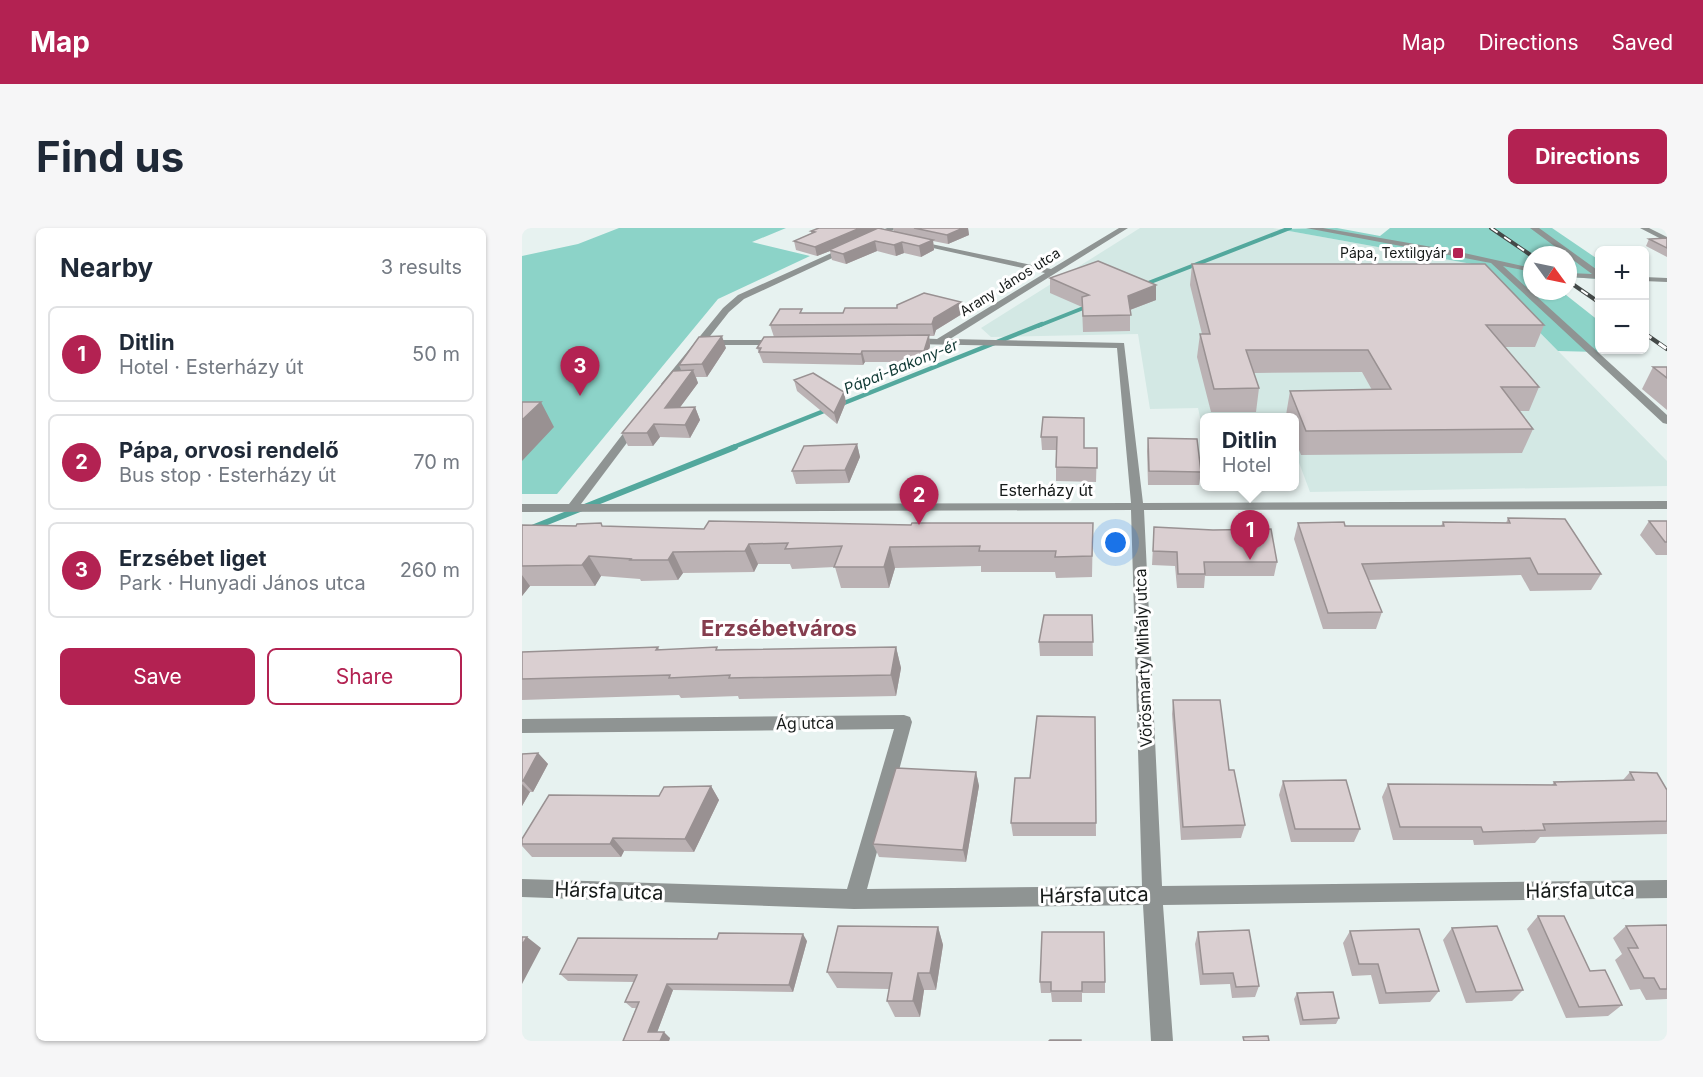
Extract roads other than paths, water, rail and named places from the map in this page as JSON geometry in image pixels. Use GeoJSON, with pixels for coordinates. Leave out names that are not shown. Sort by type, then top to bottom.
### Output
{"type":"FeatureCollection","features":[{"type":"Feature","properties":{"kind":"street","name":"Arany János utca"},"geometry":{"type":"LineString","coordinates":[[940,341],[1124,228]]}},
{"type":"Feature","properties":{"kind":"street"},"geometry":{"type":"LineString","coordinates":[[1310,228],[1523,268]]}},
{"type":"Feature","properties":{"kind":"street"},"geometry":{"type":"LineString","coordinates":[[1534,228],[1595,274]]}},
{"type":"Feature","properties":{"kind":"street"},"geometry":{"type":"LineString","coordinates":[[1644,228],[1667,240]]}},
{"type":"Feature","properties":{"kind":"street"},"geometry":{"type":"LineString","coordinates":[[658,395],[726,310],[748,292],[879,234],[891,232]]}},
{"type":"Feature","properties":{"kind":"street"},"geometry":{"type":"LineString","coordinates":[[902,239],[1052,272]]}},
{"type":"Feature","properties":{"kind":"street"},"geometry":{"type":"LineString","coordinates":[[1494,262],[1667,422]]}},
{"type":"Feature","properties":{"kind":"street"},"geometry":{"type":"LineString","coordinates":[[1577,276],[1595,277]]}},
{"type":"Feature","properties":{"kind":"street"},"geometry":{"type":"LineString","coordinates":[[1649,279],[1667,280]]}},
{"type":"Feature","properties":{"kind":"street"},"geometry":{"type":"LineString","coordinates":[[965,326],[974,338],[982,342]]}},
{"type":"Feature","properties":{"kind":"street"},"geometry":{"type":"LineString","coordinates":[[698,343],[790,342]]}},
{"type":"Feature","properties":{"kind":"street"},"geometry":{"type":"LineString","coordinates":[[894,342],[982,342]]}},
{"type":"Feature","properties":{"kind":"street","name":"Vörösmarty Mihály utca"},"geometry":{"type":"LineString","coordinates":[[982,342],[1121,345],[1137,506],[1152,894],[1162,1041]]}},
{"type":"Feature","properties":{"kind":"street"},"geometry":{"type":"LineString","coordinates":[[573,508],[645,413]]}},
{"type":"Feature","properties":{"kind":"street","name":"Esterházy út"},"geometry":{"type":"LineString","coordinates":[[522,508],[1667,505]]}},
{"type":"Feature","properties":{"kind":"street","name":"Ág utca"},"geometry":{"type":"LineString","coordinates":[[524,729],[904,722],[854,899]]}},
{"type":"Feature","properties":{"kind":"street","name":"Hársfa utca"},"geometry":{"type":"LineString","coordinates":[[522,888],[854,899],[1667,889]]}},
{"type":"Feature","properties":{"kind":"waterway","name":"Pápai-Bakony-ér"},"geometry":{"type":"LineString","coordinates":[[1143,285],[1290,228]]}},
{"type":"Feature","properties":{"kind":"waterway","name":"Pápai-Bakony-ér"},"geometry":{"type":"LineString","coordinates":[[1038,326],[1091,305]]}},
{"type":"Feature","properties":{"kind":"waterway","name":"Pápai-Bakony-ér"},"geometry":{"type":"LineString","coordinates":[[839,405],[1042,324]]}},
{"type":"Feature","properties":{"kind":"waterway","name":"Pápai-Bakony-ér"},"geometry":{"type":"LineString","coordinates":[[731,448],[829,409]]}},
{"type":"Feature","properties":{"kind":"waterway","name":"Pápai-Bakony-ér"},"geometry":{"type":"LineString","coordinates":[[522,532],[735,447]]}},
{"type":"Feature","properties":{"kind":"railway"},"geometry":{"type":"LineString","coordinates":[[1491,228],[1523,250]]}},
{"type":"Feature","properties":{"kind":"railway"},"geometry":{"type":"LineString","coordinates":[[1577,287],[1596,300]]}},
{"type":"Feature","properties":{"kind":"railway"},"geometry":{"type":"LineString","coordinates":[[1649,336],[1667,349]]}},
{"type":"Feature","properties":{"kind":"place","name":"Pápa, Textilgyár"},"geometry":{"type":"Point","coordinates":[1458,253]}},
{"type":"Feature","properties":{"kind":"place","name":"Erzsébet liget"},"geometry":{"type":"Point","coordinates":[580,396]}},
{"type":"Feature","properties":{"kind":"place","name":"Pápa, orvosi rendelő"},"geometry":{"type":"Point","coordinates":[919,525]}},
{"type":"Feature","properties":{"kind":"place","name":"Ditlin"},"geometry":{"type":"Point","coordinates":[1250,560]}},
{"type":"Feature","properties":{"kind":"district","name":"Erzsébetváros"},"geometry":{"type":"Point","coordinates":[779,628]}}]}
